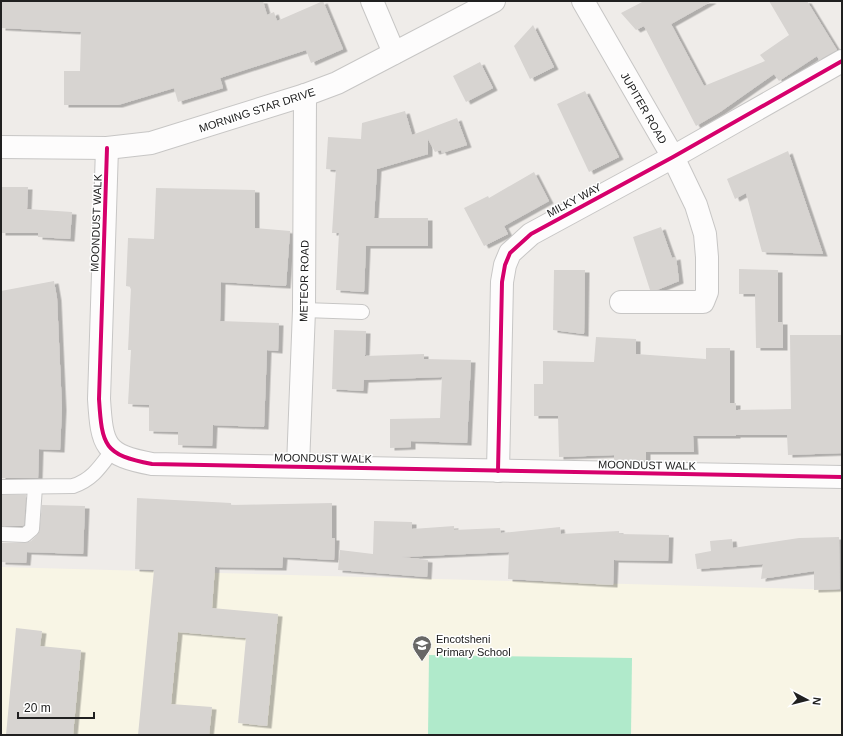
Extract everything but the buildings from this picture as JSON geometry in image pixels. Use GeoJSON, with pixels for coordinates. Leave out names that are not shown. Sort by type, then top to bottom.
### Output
{"type":"FeatureCollection","features":[{"type":"Feature","properties":{"kind":"street"},"geometry":{"type":"LineString","coordinates":[[372,1],[394,53]]}},
{"type":"Feature","properties":{"kind":"street","name":"MORNING STAR DRIVE"},"geometry":{"type":"LineString","coordinates":[[1,147],[107,148],[151,143],[305,95],[337,83],[494,1]]}},
{"type":"Feature","properties":{"kind":"street","name":"JUPITER ROAD"},"geometry":{"type":"LineString","coordinates":[[583,1],[673,157],[696,205],[705,234],[707,257],[707,292],[703,302],[621,302]]}},
{"type":"Feature","properties":{"kind":"street","name":"MILKY WAY"},"geometry":{"type":"LineString","coordinates":[[498,471],[502,282],[505,265],[510,253],[531,234],[673,157],[842,61]]}},
{"type":"Feature","properties":{"kind":"street","name":"METEOR ROAD"},"geometry":{"type":"LineString","coordinates":[[298,466],[304,310],[305,95]]}},
{"type":"Feature","properties":{"kind":"street","name":"MOONDUST WALK"},"geometry":{"type":"LineString","coordinates":[[107,148],[99,399],[101,430],[112,451],[130,460],[152,464],[842,478]]}},
{"type":"Feature","properties":{"kind":"lane"},"geometry":{"type":"LineString","coordinates":[[304,310],[362,312]]}},
{"type":"Feature","properties":{"kind":"lane"},"geometry":{"type":"LineString","coordinates":[[1,487],[73,486],[84,482],[95,473],[112,451]]}},
{"type":"Feature","properties":{"kind":"lane"},"geometry":{"type":"LineString","coordinates":[[1,534],[25,535],[30,533],[33,524],[35,487]]}},
{"type":"Feature","properties":{"kind":"shaded area","name":"Encotsheni Primary School"},"geometry":{"type":"Polygon","coordinates":[[[1,567],[842,590],[842,735],[1,735],[1,567]]]}},
{"type":"Feature","properties":{"kind":"green space"},"geometry":{"type":"Polygon","coordinates":[[[429,655],[632,658],[631,735],[428,735],[429,655]]]}},
{"type":"Feature","properties":{"kind":"cycle path"},"geometry":{"type":"LineString","coordinates":[[498,471],[502,282],[505,265],[510,253],[531,234],[673,157],[842,61]]}},
{"type":"Feature","properties":{"kind":"cycle path"},"geometry":{"type":"LineString","coordinates":[[107,148],[99,399],[104,438],[115,452],[124,457],[152,464],[842,477]]}},
{"type":"Feature","properties":{"kind":"place","name":"Encotsheni Primary School"},"geometry":{"type":"Point","coordinates":[422,662]}}]}
